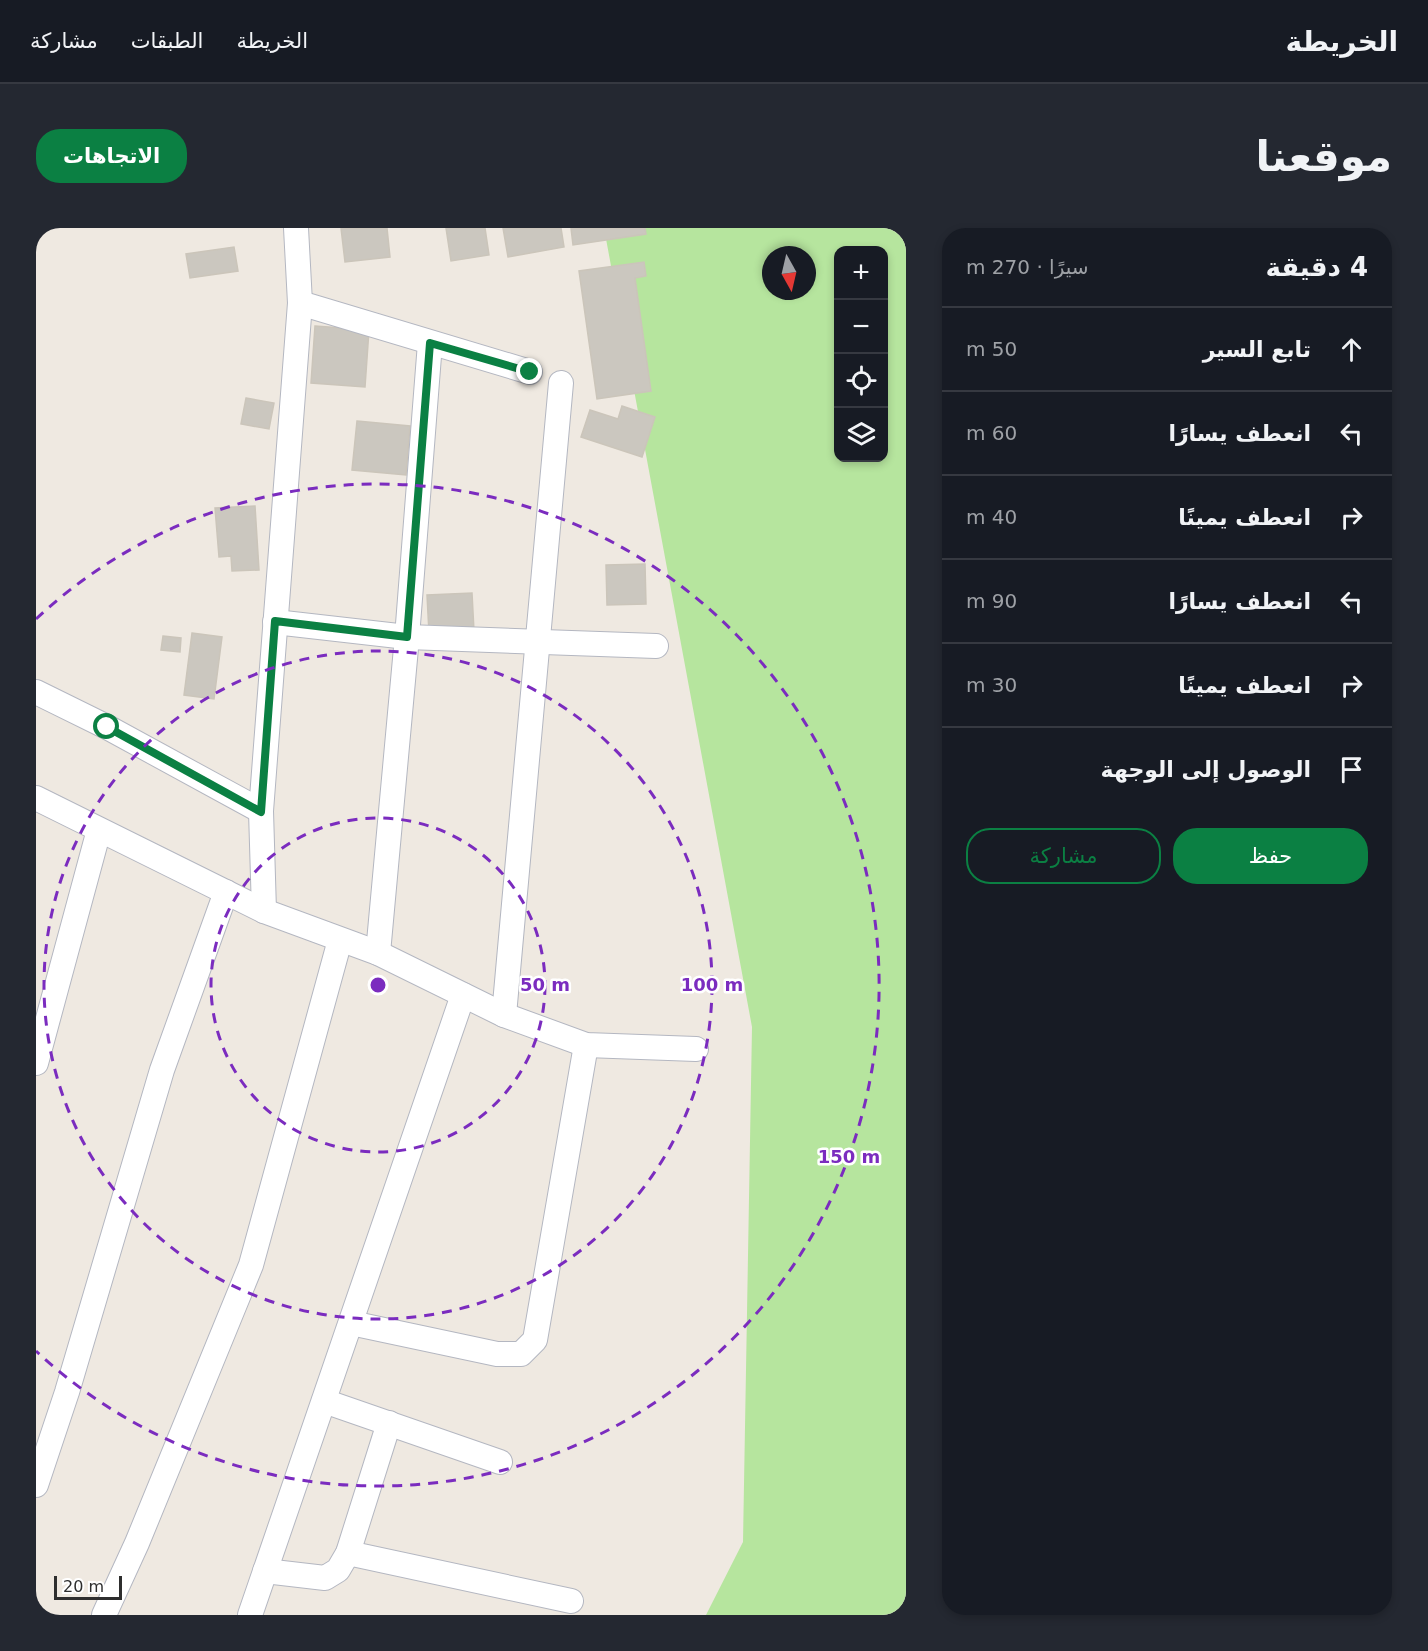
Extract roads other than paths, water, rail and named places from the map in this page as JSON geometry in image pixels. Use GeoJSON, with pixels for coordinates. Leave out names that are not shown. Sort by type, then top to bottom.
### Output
{"type":"FeatureCollection","features":[{"type":"Feature","properties":{"kind":"street"},"geometry":{"type":"LineString","coordinates":[[264,911],[261,812],[300,303],[296,228]]}},
{"type":"Feature","properties":{"kind":"street"},"geometry":{"type":"LineString","coordinates":[[300,303],[530,372]]}},
{"type":"Feature","properties":{"kind":"street"},"geometry":{"type":"LineString","coordinates":[[378,953],[407,637],[430,343]]}},
{"type":"Feature","properties":{"kind":"street"},"geometry":{"type":"LineString","coordinates":[[504,1015],[561,383]]}},
{"type":"Feature","properties":{"kind":"street"},"geometry":{"type":"LineString","coordinates":[[275,621],[407,637],[656,646]]}},
{"type":"Feature","properties":{"kind":"street"},"geometry":{"type":"LineString","coordinates":[[36,692],[107,727],[261,812]]}},
{"type":"Feature","properties":{"kind":"street"},"geometry":{"type":"LineString","coordinates":[[36,798],[264,911],[378,953],[504,1015],[586,1045],[696,1049]]}},
{"type":"Feature","properties":{"kind":"street"},"geometry":{"type":"LineString","coordinates":[[36,1063],[99,830]]}},
{"type":"Feature","properties":{"kind":"street"},"geometry":{"type":"LineString","coordinates":[[36,1485],[68,1392],[162,1070],[226,892]]}},
{"type":"Feature","properties":{"kind":"street"},"geometry":{"type":"LineString","coordinates":[[104,1615],[137,1543],[251,1266],[340,940]]}},
{"type":"Feature","properties":{"kind":"street"},"geometry":{"type":"LineString","coordinates":[[250,1615],[463,995]]}},
{"type":"Feature","properties":{"kind":"street"},"geometry":{"type":"LineString","coordinates":[[351,1323],[497,1354],[521,1354],[535,1340],[586,1045]]}},
{"type":"Feature","properties":{"kind":"street"},"geometry":{"type":"LineString","coordinates":[[324,1401],[500,1462]]}},
{"type":"Feature","properties":{"kind":"street"},"geometry":{"type":"LineString","coordinates":[[266,1571],[325,1578],[338,1570],[348,1553],[389,1423]]}},
{"type":"Feature","properties":{"kind":"street"},"geometry":{"type":"LineString","coordinates":[[348,1553],[571,1601]]}}]}
